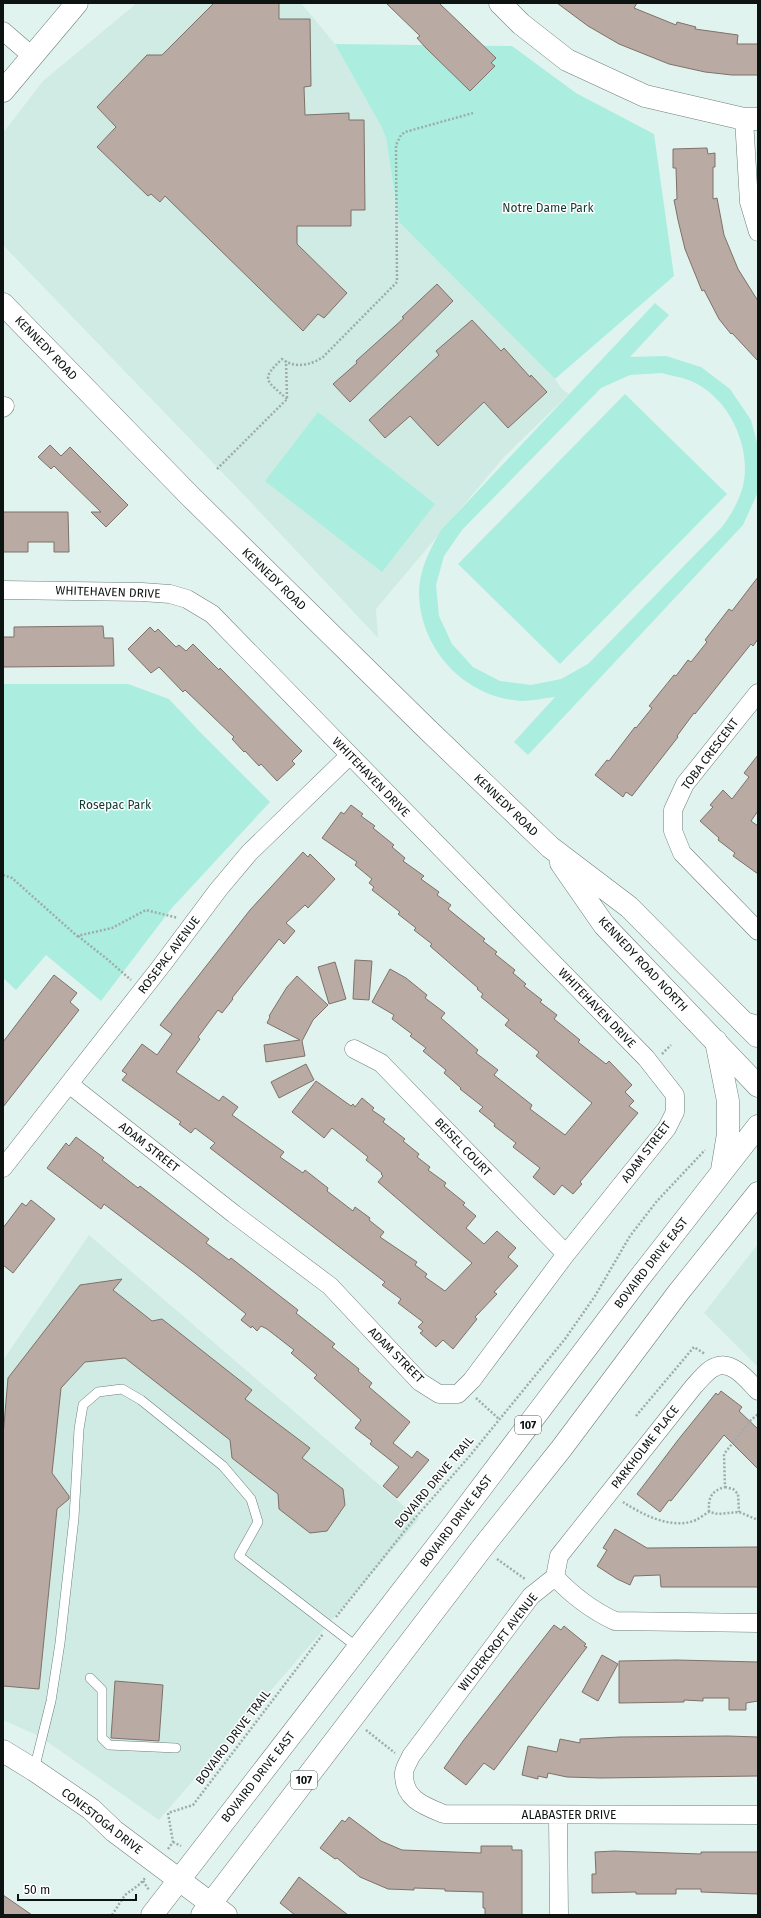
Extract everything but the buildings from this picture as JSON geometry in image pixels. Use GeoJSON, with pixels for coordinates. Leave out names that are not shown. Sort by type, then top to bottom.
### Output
{"type":"FeatureCollection","features":[{"type":"Feature","properties":{"kind":"main road"},"geometry":{"type":"LineString","coordinates":[[3,91],[77,3]]}},
{"type":"Feature","properties":{"kind":"main road"},"geometry":{"type":"LineString","coordinates":[[500,3],[521,24],[568,60],[645,96],[751,119]]}},
{"type":"Feature","properties":{"kind":"main road","name":"KENNEDY ROAD"},"geometry":{"type":"LineString","coordinates":[[3,304],[196,502],[426,728],[550,847]]}},
{"type":"Feature","properties":{"kind":"main road"},"geometry":{"type":"LineString","coordinates":[[550,847],[629,906],[754,1029]]}},
{"type":"Feature","properties":{"kind":"main road","name":"KENNEDY ROAD NORTH"},"geometry":{"type":"LineString","coordinates":[[550,847],[604,925],[758,1086]]}},
{"type":"Feature","properties":{"kind":"main road"},"geometry":{"type":"LineString","coordinates":[[716,1041],[728,1101],[728,1134],[722,1172]]}},
{"type":"Feature","properties":{"kind":"main road","name":"BOVAIRD DRIVE EAST"},"geometry":{"type":"LineString","coordinates":[[152,1915],[357,1647],[450,1529],[632,1287],[758,1126]]}},
{"type":"Feature","properties":{"kind":"main road","name":"107"},"geometry":{"type":"LineString","coordinates":[[213,1911],[350,1719],[482,1548],[561,1449],[678,1293],[758,1193]]}},
{"type":"Feature","properties":{"kind":"main road"},"geometry":{"type":"LineString","coordinates":[[740,1217],[758,1202]]}},
{"type":"Feature","properties":{"kind":"main road","name":"CONESTOGA DRIVE"},"geometry":{"type":"LineString","coordinates":[[3,1752],[34,1770],[91,1809],[114,1830],[179,1880],[213,1911]]}},
{"type":"Feature","properties":{"kind":"street"},"geometry":{"type":"LineString","coordinates":[[3,31],[32,56]]}},
{"type":"Feature","properties":{"kind":"street"},"geometry":{"type":"LineString","coordinates":[[751,119],[749,202],[758,232]]}},
{"type":"Feature","properties":{"kind":"street","name":"WHITEHAVEN DRIVE"},"geometry":{"type":"LineString","coordinates":[[3,590],[142,592],[170,594],[187,599],[212,614],[646,1058],[675,1095]]}},
{"type":"Feature","properties":{"kind":"street","name":"TOBA CRESCENT"},"geometry":{"type":"LineString","coordinates":[[758,693],[685,784],[673,810],[673,831],[682,853],[758,931]]}},
{"type":"Feature","properties":{"kind":"street","name":"ROSEPAC AVENUE"},"geometry":{"type":"LineString","coordinates":[[3,1168],[218,890],[249,853],[350,755]]}},
{"type":"Feature","properties":{"kind":"street","name":"BEISEL COURT"},"geometry":{"type":"LineString","coordinates":[[354,1049],[381,1063],[566,1254]]}},
{"type":"Feature","properties":{"kind":"street","name":"ADAM STREET"},"geometry":{"type":"LineString","coordinates":[[69,1084],[234,1214],[330,1286],[420,1382],[439,1394],[458,1394],[472,1380],[566,1254],[667,1128],[675,1112],[675,1095]]}},
{"type":"Feature","properties":{"kind":"street"},"geometry":{"type":"LineString","coordinates":[[720,1365],[732,1367],[758,1391]]}},
{"type":"Feature","properties":{"kind":"street","name":"PARKHOLME PLACE"},"geometry":{"type":"LineString","coordinates":[[554,1577],[560,1556],[609,1493],[694,1386],[714,1367],[720,1365]]}},
{"type":"Feature","properties":{"kind":"street"},"geometry":{"type":"LineString","coordinates":[[554,1577],[580,1601],[594,1611],[615,1621],[758,1623]]}},
{"type":"Feature","properties":{"kind":"street","name":"WILDERCROFT AVENUE"},"geometry":{"type":"LineString","coordinates":[[406,1768],[411,1756],[531,1596],[554,1577]]}},
{"type":"Feature","properties":{"kind":"street","name":"ALABASTER DRIVE"},"geometry":{"type":"LineString","coordinates":[[406,1768],[407,1791],[423,1806],[444,1814],[558,1816],[758,1815]]}},
{"type":"Feature","properties":{"kind":"street"},"geometry":{"type":"LineString","coordinates":[[558,1816],[559,1915]]}},
{"type":"Feature","properties":{"kind":"lane"},"geometry":{"type":"LineString","coordinates":[[34,1770],[51,1701],[63,1622],[74,1518],[79,1430],[83,1405],[98,1392],[122,1389],[141,1400],[223,1466],[251,1500],[258,1522],[239,1556],[357,1647]]}},
{"type":"Feature","properties":{"kind":"lane"},"geometry":{"type":"LineString","coordinates":[[90,1678],[102,1690],[102,1738],[109,1745],[176,1748]]}},
{"type":"Feature","properties":{"kind":"path"},"geometry":{"type":"LineString","coordinates":[[287,398],[270,384],[268,378],[271,369],[282,359],[295,364],[305,365],[315,362],[323,357],[397,282],[396,144],[401,135],[411,130],[473,113]]}},
{"type":"Feature","properties":{"kind":"path"},"geometry":{"type":"LineString","coordinates":[[217,469],[287,398],[286,361]]}},
{"type":"Feature","properties":{"kind":"path"},"geometry":{"type":"LineString","coordinates":[[3,875],[12,878],[77,936],[107,959],[142,990]]}},
{"type":"Feature","properties":{"kind":"path"},"geometry":{"type":"LineString","coordinates":[[77,936],[112,928],[146,910],[194,922]]}},
{"type":"Feature","properties":{"kind":"path"},"geometry":{"type":"LineString","coordinates":[[659,1057],[671,1045]]}},
{"type":"Feature","properties":{"kind":"path","name":"BOVAIRD DRIVE TRAIL"},"geometry":{"type":"LineString","coordinates":[[173,1842],[168,1813],[193,1805],[329,1626],[415,1518],[565,1339],[595,1296],[630,1236],[657,1201],[704,1153],[706,1147]]}},
{"type":"Feature","properties":{"kind":"path"},"geometry":{"type":"LineString","coordinates":[[636,1416],[694,1347],[720,1365]]}},
{"type":"Feature","properties":{"kind":"path"},"geometry":{"type":"LineString","coordinates":[[471,1394],[499,1419]]}},
{"type":"Feature","properties":{"kind":"path"},"geometry":{"type":"LineString","coordinates":[[725,1487],[724,1454],[751,1420],[758,1414]]}},
{"type":"Feature","properties":{"kind":"path"},"geometry":{"type":"LineString","coordinates":[[709,1512],[708,1500],[712,1493],[725,1487],[733,1489],[738,1494],[739,1512]]}},
{"type":"Feature","properties":{"kind":"path"},"geometry":{"type":"LineString","coordinates":[[609,1493],[639,1513],[674,1523],[696,1520],[709,1512],[718,1514],[739,1512],[758,1520]]}},
{"type":"Feature","properties":{"kind":"path"},"geometry":{"type":"LineString","coordinates":[[482,1548],[539,1589]]}},
{"type":"Feature","properties":{"kind":"path"},"geometry":{"type":"LineString","coordinates":[[350,1719],[406,1768]]}},
{"type":"Feature","properties":{"kind":"path"},"geometry":{"type":"LineString","coordinates":[[167,1851],[173,1842],[181,1846]]}},
{"type":"Feature","properties":{"kind":"path"},"geometry":{"type":"LineString","coordinates":[[112,1915],[125,1895],[147,1876]]}},
{"type":"Feature","properties":{"kind":"path"},"geometry":{"type":"LineString","coordinates":[[143,1881],[150,1890]]}},
{"type":"Feature","properties":{"kind":"shaded area"},"geometry":{"type":"Polygon","coordinates":[[[137,3],[301,3],[335,44],[381,126],[386,138],[399,222],[555,379],[562,389],[569,394],[504,457],[376,609],[378,638],[243,494],[3,245],[3,133],[43,81],[137,3]]]}},
{"type":"Feature","properties":{"kind":"shaded area"},"geometry":{"type":"Polygon","coordinates":[[[89,1235],[419,1519],[159,1820],[39,1736],[3,1720],[3,1360],[89,1235]]]}},
{"type":"Feature","properties":{"kind":"shaded area"},"geometry":{"type":"Polygon","coordinates":[[[758,1244],[758,1367],[704,1313],[758,1244]]]}},
{"type":"Feature","properties":{"kind":"green space","name":"Notre Dame Park"},"geometry":{"type":"Polygon","coordinates":[[[335,44],[512,46],[576,93],[654,134],[674,276],[555,379],[399,222],[386,138],[381,126],[335,44]]]}},
{"type":"Feature","properties":{"kind":"green space"},"geometry":{"type":"Polygon","coordinates":[[[655,303],[669,315],[630,357],[666,356],[701,367],[730,389],[751,420],[758,446],[758,492],[743,525],[528,755],[514,742],[555,697],[521,701],[500,698],[481,690],[464,680],[449,666],[437,651],[427,633],[421,614],[419,584],[426,560],[441,530],[655,303]],[[662,373],[630,375],[601,388],[462,530],[444,556],[436,585],[439,616],[452,644],[473,667],[500,681],[531,685],[561,679],[588,664],[722,527],[729,518],[741,492],[745,471],[741,440],[735,425],[727,411],[705,389],[691,381],[662,373]]]}},
{"type":"Feature","properties":{"kind":"green space"},"geometry":{"type":"Polygon","coordinates":[[[625,394],[727,494],[560,664],[458,564],[625,394]]]}},
{"type":"Feature","properties":{"kind":"green space"},"geometry":{"type":"Polygon","coordinates":[[[318,412],[435,504],[382,572],[265,481],[318,412]]]}},
{"type":"Feature","properties":{"kind":"green space","name":"Rosepac Park"},"geometry":{"type":"Polygon","coordinates":[[[3,684],[128,684],[169,699],[270,802],[171,909],[101,1001],[46,955],[16,990],[3,978],[3,684]]]}}]}
